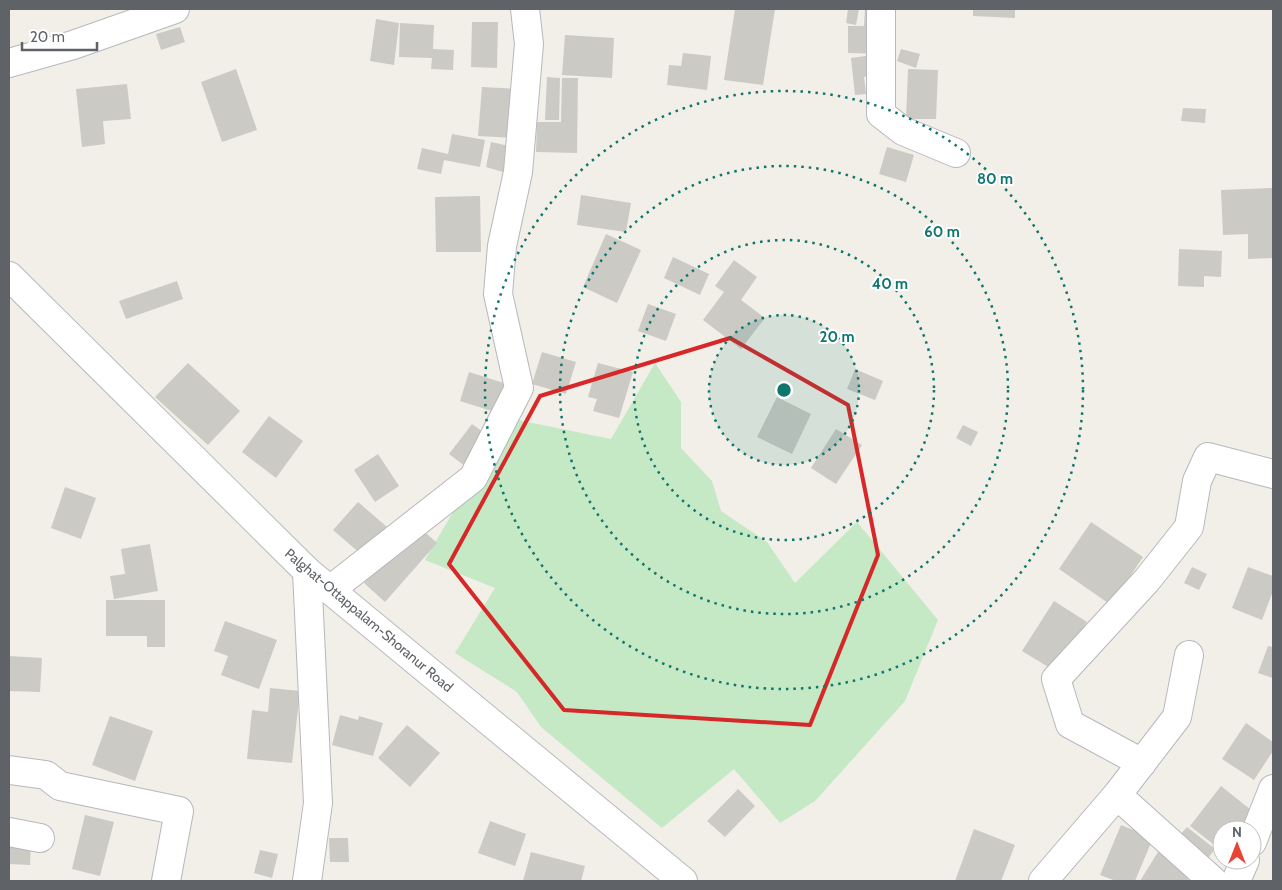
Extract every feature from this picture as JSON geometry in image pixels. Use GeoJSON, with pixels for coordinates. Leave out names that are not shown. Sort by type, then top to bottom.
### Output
{"type":"FeatureCollection","features":[{"type":"Feature","properties":{"kind":"street"},"geometry":{"type":"LineString","coordinates":[[9,62],[74,45],[175,9]]}},
{"type":"Feature","properties":{"kind":"street"},"geometry":{"type":"LineString","coordinates":[[330,590],[473,478],[519,388],[498,294],[502,246],[518,172],[529,44],[525,9]]}},
{"type":"Feature","properties":{"kind":"street"},"geometry":{"type":"LineString","coordinates":[[882,9],[881,114],[903,131],[956,153]]}},
{"type":"Feature","properties":{"kind":"street","name":"Palghat-Ottappalam-Shoranur Road"},"geometry":{"type":"LineString","coordinates":[[9,276],[307,571],[683,881]]}},
{"type":"Feature","properties":{"kind":"street"},"geometry":{"type":"LineString","coordinates":[[1142,763],[1070,724],[1056,679],[1148,580],[1189,527],[1197,481],[1208,457],[1273,474]]}},
{"type":"Feature","properties":{"kind":"street"},"geometry":{"type":"LineString","coordinates":[[307,571],[318,803],[307,881]]}},
{"type":"Feature","properties":{"kind":"street"},"geometry":{"type":"LineString","coordinates":[[1043,881],[1117,795],[1177,717],[1189,655]]}},
{"type":"Feature","properties":{"kind":"street"},"geometry":{"type":"LineString","coordinates":[[9,770],[46,775],[60,786],[179,811],[166,881]]}},
{"type":"Feature","properties":{"kind":"street"},"geometry":{"type":"LineString","coordinates":[[1261,820],[1273,788]]}},
{"type":"Feature","properties":{"kind":"street"},"geometry":{"type":"LineString","coordinates":[[1117,795],[1213,881]]}},
{"type":"Feature","properties":{"kind":"street"},"geometry":{"type":"LineString","coordinates":[[9,832],[40,838]]}},
{"type":"Feature","properties":{"kind":"highlighted area"},"geometry":{"type":"Polygon","coordinates":[[[730,338],[848,405],[878,555],[810,725],[564,710],[449,564],[540,396],[730,338]]]}},
{"type":"Feature","properties":{"kind":"green space"},"geometry":{"type":"Polygon","coordinates":[[[655,363],[681,402],[681,448],[712,481],[721,511],[767,542],[795,583],[857,522],[938,620],[905,701],[815,801],[780,823],[734,769],[662,828],[541,727],[517,692],[455,653],[495,588],[425,560],[508,418],[611,439],[655,363]]]}},
{"type":"Feature","properties":{"kind":"building"},"geometry":{"type":"Polygon","coordinates":[[[735,9],[775,9],[763,85],[724,80],[735,9]]]}},
{"type":"Feature","properties":{"kind":"building"},"geometry":{"type":"Polygon","coordinates":[[[848,9],[859,9],[856,25],[846,23],[848,9]]]}},
{"type":"Feature","properties":{"kind":"building"},"geometry":{"type":"Polygon","coordinates":[[[865,9],[882,9],[882,54],[848,53],[848,26],[864,26],[865,9]]]}},
{"type":"Feature","properties":{"kind":"building"},"geometry":{"type":"Polygon","coordinates":[[[973,9],[1015,9],[1015,18],[973,16],[973,9]]]}},
{"type":"Feature","properties":{"kind":"building"},"geometry":{"type":"Polygon","coordinates":[[[376,19],[399,23],[394,65],[370,61],[376,19]]]}},
{"type":"Feature","properties":{"kind":"building"},"geometry":{"type":"Polygon","coordinates":[[[472,22],[498,22],[497,68],[471,67],[472,22]]]}},
{"type":"Feature","properties":{"kind":"building"},"geometry":{"type":"Polygon","coordinates":[[[400,23],[434,25],[433,49],[454,50],[453,70],[431,69],[432,58],[399,57],[400,23]]]}},
{"type":"Feature","properties":{"kind":"building"},"geometry":{"type":"Polygon","coordinates":[[[180,27],[185,42],[161,50],[156,34],[180,27]]]}},
{"type":"Feature","properties":{"kind":"building"},"geometry":{"type":"Polygon","coordinates":[[[565,35],[614,38],[612,78],[562,75],[565,35]]]}},
{"type":"Feature","properties":{"kind":"building"},"geometry":{"type":"Polygon","coordinates":[[[901,49],[920,54],[916,68],[897,61],[901,49]]]}},
{"type":"Feature","properties":{"kind":"building"},"geometry":{"type":"Polygon","coordinates":[[[683,53],[711,56],[707,90],[667,85],[669,65],[681,66],[683,53]]]}},
{"type":"Feature","properties":{"kind":"building"},"geometry":{"type":"Polygon","coordinates":[[[880,54],[882,75],[864,77],[866,94],[855,95],[851,58],[880,54]]]}},
{"type":"Feature","properties":{"kind":"building"},"geometry":{"type":"Polygon","coordinates":[[[236,69],[257,130],[222,142],[201,82],[236,69]]]}},
{"type":"Feature","properties":{"kind":"building"},"geometry":{"type":"Polygon","coordinates":[[[908,69],[938,70],[936,119],[906,119],[908,69]]]}},
{"type":"Feature","properties":{"kind":"building"},"geometry":{"type":"Polygon","coordinates":[[[547,77],[560,78],[559,120],[545,120],[547,77]]]}},
{"type":"Feature","properties":{"kind":"building"},"geometry":{"type":"Polygon","coordinates":[[[562,78],[578,78],[577,153],[536,152],[537,122],[561,122],[562,78]]]}},
{"type":"Feature","properties":{"kind":"building"},"geometry":{"type":"Polygon","coordinates":[[[127,84],[131,119],[103,121],[105,144],[82,147],[76,89],[127,84]]]}},
{"type":"Feature","properties":{"kind":"building"},"geometry":{"type":"Polygon","coordinates":[[[482,87],[518,89],[515,138],[478,136],[482,87]]]}},
{"type":"Feature","properties":{"kind":"building"},"geometry":{"type":"Polygon","coordinates":[[[1183,108],[1206,109],[1205,123],[1181,121],[1183,108]]]}},
{"type":"Feature","properties":{"kind":"building"},"geometry":{"type":"Polygon","coordinates":[[[452,134],[485,140],[480,167],[444,160],[441,174],[417,169],[422,148],[448,154],[452,134]]]}},
{"type":"Feature","properties":{"kind":"building"},"geometry":{"type":"Polygon","coordinates":[[[491,142],[509,146],[503,172],[486,167],[491,142]]]}},
{"type":"Feature","properties":{"kind":"building"},"geometry":{"type":"Polygon","coordinates":[[[887,147],[914,155],[906,182],[879,174],[887,147]]]}},
{"type":"Feature","properties":{"kind":"building"},"geometry":{"type":"Polygon","coordinates":[[[1273,188],[1273,258],[1248,259],[1248,234],[1223,235],[1221,190],[1273,188]]]}},
{"type":"Feature","properties":{"kind":"building"},"geometry":{"type":"Polygon","coordinates":[[[581,195],[631,203],[626,232],[577,225],[581,195]]]}},
{"type":"Feature","properties":{"kind":"building"},"geometry":{"type":"Polygon","coordinates":[[[480,196],[481,252],[436,252],[435,197],[480,196]]]}},
{"type":"Feature","properties":{"kind":"building"},"geometry":{"type":"Polygon","coordinates":[[[606,234],[641,250],[617,303],[583,287],[606,234]]]}},
{"type":"Feature","properties":{"kind":"building"},"geometry":{"type":"Polygon","coordinates":[[[1179,249],[1222,251],[1221,277],[1204,276],[1204,287],[1178,286],[1179,249]]]}},
{"type":"Feature","properties":{"kind":"building"},"geometry":{"type":"Polygon","coordinates":[[[673,257],[709,274],[700,295],[664,278],[673,257]]]}},
{"type":"Feature","properties":{"kind":"building"},"geometry":{"type":"Polygon","coordinates":[[[734,260],[757,277],[741,300],[765,318],[741,349],[703,320],[724,292],[715,286],[734,260]]]}},
{"type":"Feature","properties":{"kind":"building"},"geometry":{"type":"Polygon","coordinates":[[[177,281],[183,299],[126,319],[119,301],[177,281]]]}},
{"type":"Feature","properties":{"kind":"building"},"geometry":{"type":"Polygon","coordinates":[[[648,304],[676,314],[666,341],[638,331],[648,304]]]}},
{"type":"Feature","properties":{"kind":"building"},"geometry":{"type":"Polygon","coordinates":[[[542,352],[576,362],[566,394],[532,384],[542,352]]]}},
{"type":"Feature","properties":{"kind":"building"},"geometry":{"type":"Polygon","coordinates":[[[188,363],[240,411],[208,445],[155,397],[188,363]]]}},
{"type":"Feature","properties":{"kind":"building"},"geometry":{"type":"Polygon","coordinates":[[[598,363],[633,372],[619,418],[593,411],[597,399],[588,397],[598,363]]]}},
{"type":"Feature","properties":{"kind":"building"},"geometry":{"type":"Polygon","coordinates":[[[855,369],[883,381],[875,400],[847,389],[855,369]]]}},
{"type":"Feature","properties":{"kind":"building"},"geometry":{"type":"Polygon","coordinates":[[[469,372],[507,384],[498,413],[460,401],[469,372]]]}},
{"type":"Feature","properties":{"kind":"building"},"geometry":{"type":"Polygon","coordinates":[[[777,397],[811,414],[792,454],[757,437],[777,397]]]}},
{"type":"Feature","properties":{"kind":"building"},"geometry":{"type":"Polygon","coordinates":[[[269,416],[303,441],[276,478],[242,452],[269,416]]]}},
{"type":"Feature","properties":{"kind":"building"},"geometry":{"type":"Polygon","coordinates":[[[472,424],[498,443],[474,473],[449,454],[472,424]]]}},
{"type":"Feature","properties":{"kind":"building"},"geometry":{"type":"Polygon","coordinates":[[[963,425],[978,432],[971,446],[956,438],[963,425]]]}},
{"type":"Feature","properties":{"kind":"building"},"geometry":{"type":"Polygon","coordinates":[[[836,429],[862,445],[836,484],[811,468],[836,429]]]}},
{"type":"Feature","properties":{"kind":"building"},"geometry":{"type":"Polygon","coordinates":[[[378,454],[399,486],[375,502],[354,470],[378,454]]]}},
{"type":"Feature","properties":{"kind":"building"},"geometry":{"type":"Polygon","coordinates":[[[65,487],[96,498],[81,539],[51,528],[65,487]]]}},
{"type":"Feature","properties":{"kind":"building"},"geometry":{"type":"Polygon","coordinates":[[[358,502],[394,533],[369,561],[333,530],[358,502]]]}},
{"type":"Feature","properties":{"kind":"building"},"geometry":{"type":"Polygon","coordinates":[[[1091,522],[1143,557],[1111,605],[1059,569],[1091,522]]]}},
{"type":"Feature","properties":{"kind":"building"},"geometry":{"type":"Polygon","coordinates":[[[417,525],[437,543],[385,602],[364,583],[417,525]]]}},
{"type":"Feature","properties":{"kind":"building"},"geometry":{"type":"Polygon","coordinates":[[[150,544],[158,591],[114,599],[110,576],[125,574],[121,549],[150,544]]]}},
{"type":"Feature","properties":{"kind":"building"},"geometry":{"type":"Polygon","coordinates":[[[1192,567],[1207,574],[1199,590],[1184,583],[1192,567]]]}},
{"type":"Feature","properties":{"kind":"building"},"geometry":{"type":"Polygon","coordinates":[[[1248,567],[1273,576],[1273,591],[1262,620],[1232,608],[1248,567]]]}},
{"type":"Feature","properties":{"kind":"building"},"geometry":{"type":"Polygon","coordinates":[[[106,600],[165,600],[165,647],[147,647],[147,636],[106,636],[106,600]]]}},
{"type":"Feature","properties":{"kind":"building"},"geometry":{"type":"Polygon","coordinates":[[[1054,601],[1087,622],[1055,671],[1022,651],[1054,601]]]}},
{"type":"Feature","properties":{"kind":"building"},"geometry":{"type":"Polygon","coordinates":[[[225,621],[277,640],[259,689],[221,675],[228,656],[214,651],[225,621]]]}},
{"type":"Feature","properties":{"kind":"building"},"geometry":{"type":"Polygon","coordinates":[[[1268,646],[1273,647],[1273,678],[1258,673],[1268,646]]]}},
{"type":"Feature","properties":{"kind":"building"},"geometry":{"type":"Polygon","coordinates":[[[9,656],[42,658],[40,692],[9,691],[9,656]]]}},
{"type":"Feature","properties":{"kind":"building"},"geometry":{"type":"Polygon","coordinates":[[[270,688],[300,691],[292,763],[247,759],[252,710],[268,712],[270,688]]]}},
{"type":"Feature","properties":{"kind":"building"},"geometry":{"type":"Polygon","coordinates":[[[340,715],[358,720],[359,716],[383,723],[373,756],[332,745],[340,715]]]}},
{"type":"Feature","properties":{"kind":"building"},"geometry":{"type":"Polygon","coordinates":[[[110,716],[153,731],[135,781],[92,765],[110,716]]]}},
{"type":"Feature","properties":{"kind":"building"},"geometry":{"type":"Polygon","coordinates":[[[1246,723],[1273,742],[1273,751],[1254,780],[1222,759],[1246,723]]]}},
{"type":"Feature","properties":{"kind":"building"},"geometry":{"type":"Polygon","coordinates":[[[407,725],[440,753],[410,787],[378,758],[407,725]]]}},
{"type":"Feature","properties":{"kind":"building"},"geometry":{"type":"Polygon","coordinates":[[[1221,786],[1256,814],[1251,820],[1212,820],[1212,843],[1190,826],[1221,786]]]}},
{"type":"Feature","properties":{"kind":"building"},"geometry":{"type":"Polygon","coordinates":[[[738,789],[755,806],[725,837],[707,821],[738,789]]]}},
{"type":"Feature","properties":{"kind":"building"},"geometry":{"type":"Polygon","coordinates":[[[85,815],[114,822],[100,876],[72,869],[85,815]]]}},
{"type":"Feature","properties":{"kind":"building"},"geometry":{"type":"Polygon","coordinates":[[[490,821],[526,834],[515,866],[478,853],[490,821]]]}},
{"type":"Feature","properties":{"kind":"building"},"geometry":{"type":"Polygon","coordinates":[[[1121,825],[1153,838],[1135,881],[1116,881],[1100,875],[1121,825]]]}},
{"type":"Feature","properties":{"kind":"building"},"geometry":{"type":"Polygon","coordinates":[[[1187,827],[1212,847],[1212,853],[1208,858],[1179,836],[1187,827]]]}},
{"type":"Feature","properties":{"kind":"building"},"geometry":{"type":"Polygon","coordinates":[[[974,829],[1015,845],[1001,881],[955,881],[974,829]]]}},
{"type":"Feature","properties":{"kind":"building"},"geometry":{"type":"Polygon","coordinates":[[[9,837],[31,838],[30,865],[9,864],[9,837]]]}},
{"type":"Feature","properties":{"kind":"building"},"geometry":{"type":"Polygon","coordinates":[[[329,838],[348,838],[349,862],[330,862],[329,838]]]}},
{"type":"Feature","properties":{"kind":"building"},"geometry":{"type":"Polygon","coordinates":[[[260,850],[278,854],[272,878],[254,873],[260,850]]]}},
{"type":"Feature","properties":{"kind":"building"},"geometry":{"type":"Polygon","coordinates":[[[531,852],[585,866],[581,881],[523,881],[531,852]]]}},
{"type":"Feature","properties":{"kind":"building"},"geometry":{"type":"Polygon","coordinates":[[[1158,852],[1192,873],[1187,881],[1140,881],[1158,852]]]}}]}
